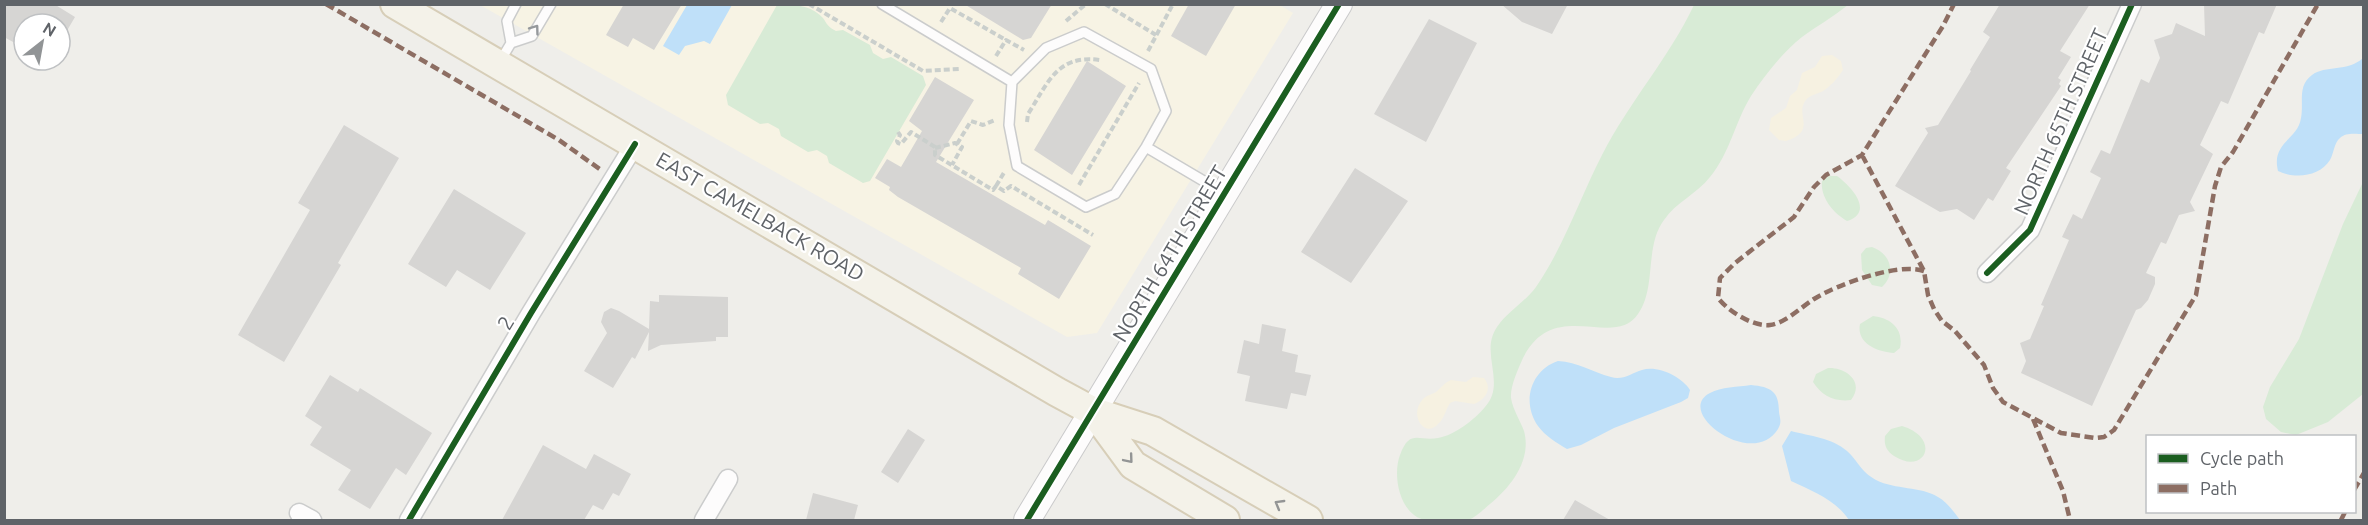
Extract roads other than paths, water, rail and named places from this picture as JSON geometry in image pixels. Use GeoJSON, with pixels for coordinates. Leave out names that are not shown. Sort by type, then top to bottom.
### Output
{"type":"FeatureCollection","features":[{"type":"Feature","properties":{"kind":"main road","name":"EAST CAMELBACK ROAD"},"geometry":{"type":"LineString","coordinates":[[394,4],[505,54],[635,144],[1094,412],[1153,431],[1308,520]]}},
{"type":"Feature","properties":{"kind":"main road","name":"EAST CAMELBACK ROAD"},"geometry":{"type":"LineString","coordinates":[[1094,412],[1132,465],[1225,520]]}},
{"type":"Feature","properties":{"kind":"street","name":"NORTH 64TH STREET"},"geometry":{"type":"LineString","coordinates":[[1027,520],[1339,4]]}},
{"type":"Feature","properties":{"kind":"street","name":"NORTH 65TH STREET"},"geometry":{"type":"LineString","coordinates":[[1987,273],[2030,230],[2132,4]]}},
{"type":"Feature","properties":{"kind":"street","name":"2"},"geometry":{"type":"LineString","coordinates":[[409,520],[531,313],[635,144]]}},
{"type":"Feature","properties":{"kind":"street"},"geometry":{"type":"LineString","coordinates":[[704,520],[728,479]]}},
{"type":"Feature","properties":{"kind":"lane"},"geometry":{"type":"LineString","coordinates":[[505,54],[507,21],[516,4]]}},
{"type":"Feature","properties":{"kind":"lane"},"geometry":{"type":"LineString","coordinates":[[505,54],[532,36],[551,4]]}},
{"type":"Feature","properties":{"kind":"lane"},"geometry":{"type":"LineString","coordinates":[[882,4],[1012,82]]}},
{"type":"Feature","properties":{"kind":"lane"},"geometry":{"type":"LineString","coordinates":[[1084,32],[1151,69],[1166,111],[1146,147],[1115,194],[1086,207],[1017,166],[1009,125],[1012,82],[1046,48],[1084,32]]}},
{"type":"Feature","properties":{"kind":"lane"},"geometry":{"type":"LineString","coordinates":[[1146,147],[1226,193]]}},
{"type":"Feature","properties":{"kind":"water"},"geometry":{"type":"Polygon","coordinates":[[[687,5],[732,5],[710,44],[704,41],[685,46],[679,55],[663,46],[687,5]]]}},
{"type":"Feature","properties":{"kind":"water"},"geometry":{"type":"Polygon","coordinates":[[[2363,58],[2363,134],[2342,136],[2336,143],[2330,160],[2320,170],[2299,176],[2278,171],[2277,161],[2281,147],[2299,125],[2303,89],[2307,79],[2317,72],[2351,65],[2363,58]]]}},
{"type":"Feature","properties":{"kind":"water"},"geometry":{"type":"Polygon","coordinates":[[[1558,361],[1572,363],[1615,378],[1642,370],[1655,369],[1669,373],[1686,385],[1690,390],[1688,398],[1567,449],[1541,430],[1530,407],[1535,379],[1549,365],[1558,361]]]}},
{"type":"Feature","properties":{"kind":"water"},"geometry":{"type":"Polygon","coordinates":[[[1751,385],[1772,391],[1779,405],[1780,421],[1778,429],[1766,440],[1752,443],[1736,441],[1721,434],[1709,424],[1702,412],[1701,402],[1714,391],[1751,385]]]}},
{"type":"Feature","properties":{"kind":"water"},"geometry":{"type":"Polygon","coordinates":[[[1791,431],[1835,443],[1847,451],[1866,473],[1876,480],[1924,491],[1938,497],[1960,520],[1849,520],[1830,502],[1791,481],[1782,446],[1791,431]]]}}]}
